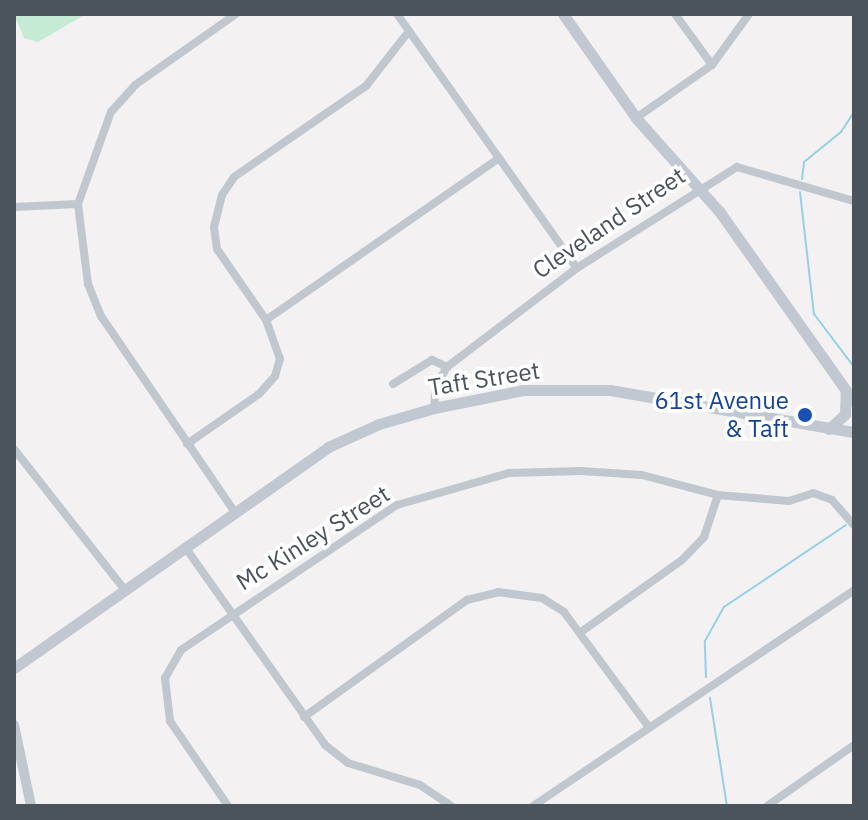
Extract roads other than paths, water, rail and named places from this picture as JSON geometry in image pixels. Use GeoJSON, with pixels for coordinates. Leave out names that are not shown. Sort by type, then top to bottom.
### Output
{"type":"FeatureCollection","features":[{"type":"Feature","properties":{"kind":"main road"},"geometry":{"type":"LineString","coordinates":[[563,14],[636,118],[699,188],[854,402]]}},
{"type":"Feature","properties":{"kind":"main road","name":"Taft Street"},"geometry":{"type":"LineString","coordinates":[[234,511],[328,447],[379,424],[434,408],[523,390],[580,389],[672,398],[854,432]]}},
{"type":"Feature","properties":{"kind":"main road"},"geometry":{"type":"LineString","coordinates":[[829,429],[845,414],[846,390]]}},
{"type":"Feature","properties":{"kind":"main road"},"geometry":{"type":"LineString","coordinates":[[14,668],[234,511]]}},
{"type":"Feature","properties":{"kind":"street"},"geometry":{"type":"LineString","coordinates":[[234,511],[101,316],[88,284],[78,204],[111,112],[135,85],[236,14]]}},
{"type":"Feature","properties":{"kind":"street"},"geometry":{"type":"LineString","coordinates":[[397,14],[577,268]]}},
{"type":"Feature","properties":{"kind":"street"},"geometry":{"type":"LineString","coordinates":[[675,14],[712,65]]}},
{"type":"Feature","properties":{"kind":"street"},"geometry":{"type":"LineString","coordinates":[[636,118],[712,65],[749,14]]}},
{"type":"Feature","properties":{"kind":"street"},"geometry":{"type":"LineString","coordinates":[[187,444],[259,394],[275,376],[280,359],[266,320],[217,249],[216,214],[234,177],[366,86],[409,31]]}},
{"type":"Feature","properties":{"kind":"street"},"geometry":{"type":"LineString","coordinates":[[266,320],[499,158]]}},
{"type":"Feature","properties":{"kind":"street","name":"Cleveland Street"},"geometry":{"type":"LineString","coordinates":[[447,367],[577,268],[699,188],[737,167],[854,201]]}},
{"type":"Feature","properties":{"kind":"street"},"geometry":{"type":"LineString","coordinates":[[14,207],[78,204]]}},
{"type":"Feature","properties":{"kind":"street"},"geometry":{"type":"LineString","coordinates":[[393,384],[432,360],[447,367],[436,386],[434,408]]}},
{"type":"Feature","properties":{"kind":"street"},"geometry":{"type":"LineString","coordinates":[[14,449],[125,590]]}},
{"type":"Feature","properties":{"kind":"street","name":"Mc Kinley Street"},"geometry":{"type":"LineString","coordinates":[[228,806],[170,721],[165,700],[165,678],[181,650],[362,524],[397,505],[453,485],[509,473],[581,471],[642,475],[718,495],[789,501],[813,493],[832,500],[854,525]]}},
{"type":"Feature","properties":{"kind":"street"},"geometry":{"type":"LineString","coordinates":[[581,632],[682,560],[704,537],[718,495]]}},
{"type":"Feature","properties":{"kind":"street"},"geometry":{"type":"LineString","coordinates":[[185,547],[325,745],[348,763],[420,785],[451,806]]}},
{"type":"Feature","properties":{"kind":"street"},"geometry":{"type":"LineString","coordinates":[[533,806],[854,590]]}},
{"type":"Feature","properties":{"kind":"street"},"geometry":{"type":"LineString","coordinates":[[304,717],[467,600],[498,592],[542,598],[581,632],[648,726]]}},
{"type":"Feature","properties":{"kind":"street"},"geometry":{"type":"LineString","coordinates":[[14,725],[31,806]]}},
{"type":"Feature","properties":{"kind":"street"},"geometry":{"type":"LineString","coordinates":[[772,805],[854,745]]}},
{"type":"Feature","properties":{"kind":"waterway"},"geometry":{"type":"LineString","coordinates":[[802,179],[804,162],[841,132],[854,112]]}},
{"type":"Feature","properties":{"kind":"waterway"},"geometry":{"type":"LineString","coordinates":[[800,192],[814,314],[854,367]]}},
{"type":"Feature","properties":{"kind":"waterway"},"geometry":{"type":"LineString","coordinates":[[706,677],[705,641],[724,607],[846,525]]}},
{"type":"Feature","properties":{"kind":"waterway"},"geometry":{"type":"LineString","coordinates":[[710,698],[727,806]]}},
{"type":"Feature","properties":{"kind":"place","name":"61st Avenue & Taft"},"geometry":{"type":"Point","coordinates":[805,415]}}]}
